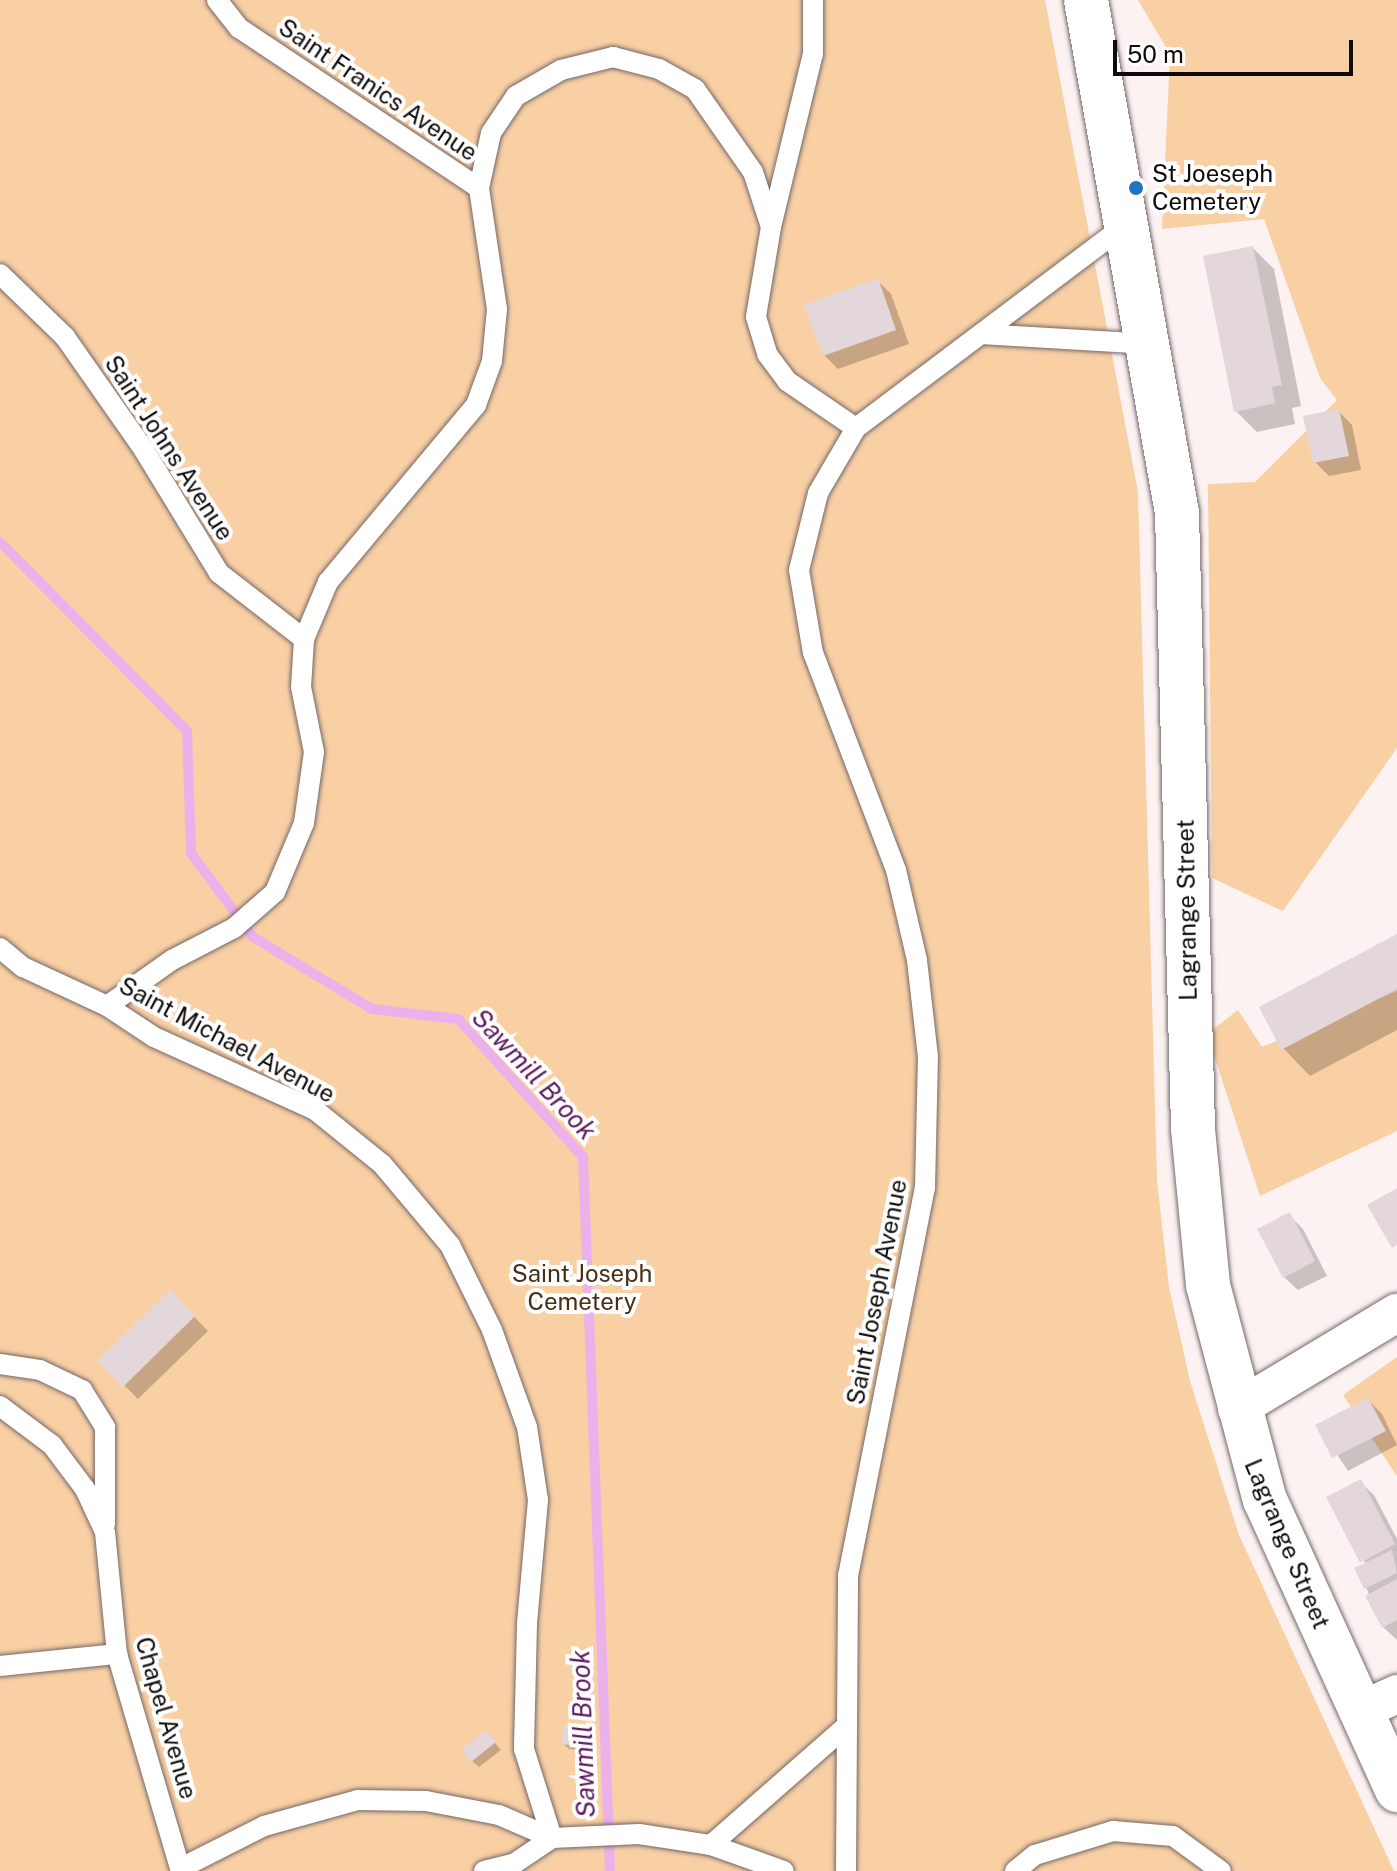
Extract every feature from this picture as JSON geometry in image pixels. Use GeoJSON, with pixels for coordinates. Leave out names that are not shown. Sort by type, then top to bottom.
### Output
{"type":"FeatureCollection","features":[{"type":"Feature","properties":{"kind":"main road","name":"Lagrange Street"},"geometry":{"type":"LineString","coordinates":[[1086,0],[1177,513],[1197,1198],[1214,1321],[1237,1409],[1275,1526],[1378,1702],[1397,1790]]}},
{"type":"Feature","properties":{"kind":"street"},"geometry":{"type":"LineString","coordinates":[[1237,1409],[1397,1313]]}},
{"type":"Feature","properties":{"kind":"lane","name":"Saint Franics Avenue"},"geometry":{"type":"LineString","coordinates":[[217,0],[239,28],[479,188]]}},
{"type":"Feature","properties":{"kind":"lane","name":"Saint Franics Avenue"},"geometry":{"type":"LineString","coordinates":[[813,0],[813,54],[771,227],[756,317],[767,354],[787,381],[856,428]]}},
{"type":"Feature","properties":{"kind":"lane","name":"Saint Franics Avenue"},"geometry":{"type":"LineString","coordinates":[[107,1006],[172,960],[234,928],[275,892],[304,823],[314,752],[301,687],[304,639],[328,582],[476,405],[492,361],[497,309],[479,188],[491,133],[516,96],[561,70],[613,57],[659,69],[695,89],[753,172],[771,227]]}},
{"type":"Feature","properties":{"kind":"lane","name":"Saint Joseph Avenue"},"geometry":{"type":"LineString","coordinates":[[846,1871],[843,1729],[848,1576],[925,1188],[928,1057],[917,960],[896,870],[813,653],[799,570],[818,493],[856,428],[1127,224]]}},
{"type":"Feature","properties":{"kind":"lane","name":"Saint Johns Avenue"},"geometry":{"type":"LineString","coordinates":[[0,274],[65,337],[144,450],[219,573],[304,639]]}},
{"type":"Feature","properties":{"kind":"lane"},"geometry":{"type":"LineString","coordinates":[[982,334],[1149,344]]}},
{"type":"Feature","properties":{"kind":"lane","name":"Saint Michael Avenue"},"geometry":{"type":"LineString","coordinates":[[0,948],[23,967],[107,1006],[154,1037],[315,1110],[382,1164],[450,1245],[492,1330],[527,1427],[538,1500],[527,1624],[524,1749],[552,1838]]}},
{"type":"Feature","properties":{"kind":"lane","name":"Chapel Avenue"},"geometry":{"type":"LineString","coordinates":[[0,1364],[40,1370],[82,1390],[105,1427],[105,1532],[117,1654],[184,1870]]}},
{"type":"Feature","properties":{"kind":"lane","name":"Chapel Avenue"},"geometry":{"type":"LineString","coordinates":[[0,1406],[52,1445],[85,1489],[105,1532]]}},
{"type":"Feature","properties":{"kind":"lane"},"geometry":{"type":"LineString","coordinates":[[0,1666],[117,1654]]}},
{"type":"Feature","properties":{"kind":"lane"},"geometry":{"type":"LineString","coordinates":[[711,1845],[843,1729]]}},
{"type":"Feature","properties":{"kind":"lane"},"geometry":{"type":"LineString","coordinates":[[184,1870],[264,1826],[358,1800],[426,1801],[499,1815],[552,1838],[599,1839],[639,1834],[711,1845],[784,1871]]}},
{"type":"Feature","properties":{"kind":"lane"},"geometry":{"type":"LineString","coordinates":[[1015,1871],[1035,1855],[1113,1831],[1173,1836],[1221,1871]]}},
{"type":"Feature","properties":{"kind":"lane"},"geometry":{"type":"LineString","coordinates":[[484,1871],[515,1863],[552,1838]]}},
{"type":"Feature","properties":{"kind":"green space","name":"Saint Joseph Cemetery"},"geometry":{"type":"Polygon","coordinates":[[[0,0],[1045,0],[1138,492],[1157,1180],[1169,1287],[1190,1381],[1239,1535],[1394,1871],[0,1871],[0,0]]]}},
{"type":"Feature","properties":{"kind":"green space"},"geometry":{"type":"Polygon","coordinates":[[[1138,0],[1397,0],[1397,748],[1283,911],[1212,878],[1208,484],[1255,482],[1337,400],[1320,378],[1264,219],[1162,229],[1170,54],[1138,0]]]}},
{"type":"Feature","properties":{"kind":"green space"},"geometry":{"type":"Polygon","coordinates":[[[1397,991],[1397,1131],[1260,1196],[1207,1034],[1238,1010],[1262,1047],[1397,991]]]}},
{"type":"Feature","properties":{"kind":"green space"},"geometry":{"type":"Polygon","coordinates":[[[1397,1357],[1397,1476],[1343,1395],[1397,1357]]]}},
{"type":"Feature","properties":{"kind":"building"},"geometry":{"type":"Polygon","coordinates":[[[1253,246],[1282,385],[1272,387],[1275,403],[1234,412],[1203,256],[1253,246]]]}},
{"type":"Feature","properties":{"kind":"building"},"geometry":{"type":"Polygon","coordinates":[[[878,278],[896,330],[823,356],[804,305],[878,278]]]}},
{"type":"Feature","properties":{"kind":"building"},"geometry":{"type":"Polygon","coordinates":[[[1339,409],[1349,456],[1313,463],[1303,416],[1339,409]]]}},
{"type":"Feature","properties":{"kind":"building"},"geometry":{"type":"Polygon","coordinates":[[[1397,934],[1397,989],[1281,1050],[1259,1007],[1397,934]]]}},
{"type":"Feature","properties":{"kind":"building"},"geometry":{"type":"Polygon","coordinates":[[[1397,1188],[1397,1245],[1392,1248],[1367,1205],[1397,1188]]]}},
{"type":"Feature","properties":{"kind":"building"},"geometry":{"type":"Polygon","coordinates":[[[1290,1212],[1315,1261],[1283,1278],[1257,1229],[1290,1212]]]}},
{"type":"Feature","properties":{"kind":"building"},"geometry":{"type":"Polygon","coordinates":[[[170,1290],[195,1316],[123,1387],[97,1361],[170,1290]]]}},
{"type":"Feature","properties":{"kind":"building"},"geometry":{"type":"Polygon","coordinates":[[[1368,1398],[1386,1431],[1332,1458],[1315,1425],[1368,1398]]]}},
{"type":"Feature","properties":{"kind":"building"},"geometry":{"type":"Polygon","coordinates":[[[1361,1479],[1395,1544],[1360,1563],[1326,1497],[1361,1479]]]}},
{"type":"Feature","properties":{"kind":"building"},"geometry":{"type":"Polygon","coordinates":[[[1392,1550],[1397,1573],[1364,1589],[1354,1568],[1392,1550]]]}},
{"type":"Feature","properties":{"kind":"building"},"geometry":{"type":"Polygon","coordinates":[[[1397,1579],[1397,1620],[1382,1628],[1365,1596],[1397,1579]]]}},
{"type":"Feature","properties":{"kind":"building"},"geometry":{"type":"Polygon","coordinates":[[[563,1725],[581,1727],[579,1746],[561,1744],[563,1725]]]}},
{"type":"Feature","properties":{"kind":"building"},"geometry":{"type":"Polygon","coordinates":[[[486,1730],[496,1742],[471,1762],[461,1750],[486,1730]]]}},
{"type":"Feature","properties":{"kind":"waterway","name":"Sawmill Brook"},"geometry":{"type":"LineString","coordinates":[[0,542],[187,731],[191,853],[253,937],[372,1009],[458,1019],[583,1157],[610,1871]]}},
{"type":"Feature","properties":{"kind":"place","name":"St Joeseph Cemetery"},"geometry":{"type":"Point","coordinates":[1136,188]}}]}
